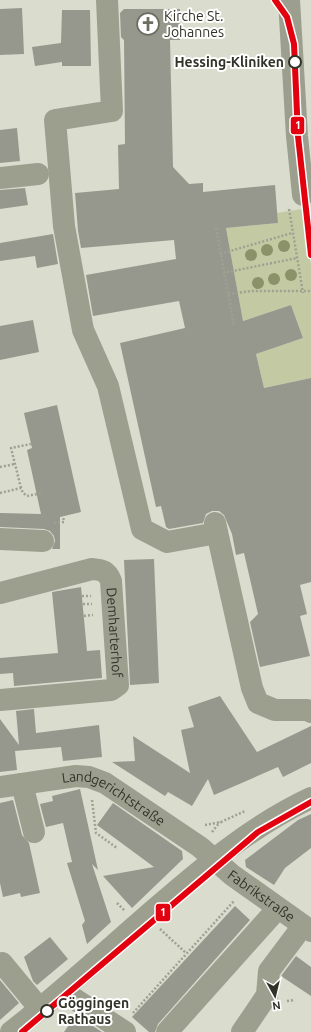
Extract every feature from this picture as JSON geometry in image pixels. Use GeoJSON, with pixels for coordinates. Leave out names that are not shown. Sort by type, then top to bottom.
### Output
{"type":"FeatureCollection","features":[{"type":"Feature","properties":{"kind":"street"},"geometry":{"type":"LineString","coordinates":[[107,0],[112,111],[55,120],[64,226],[83,330],[108,386],[142,529],[167,542],[216,528],[252,688],[258,703],[275,710],[307,710],[311,712]]}},
{"type":"Feature","properties":{"kind":"street"},"geometry":{"type":"LineString","coordinates":[[289,0],[297,136],[303,195]]}},
{"type":"Feature","properties":{"kind":"street"},"geometry":{"type":"LineString","coordinates":[[0,178],[38,174]]}},
{"type":"Feature","properties":{"kind":"street"},"geometry":{"type":"LineString","coordinates":[[0,539],[43,541]]}},
{"type":"Feature","properties":{"kind":"street","name":"Demharterhof"},"geometry":{"type":"LineString","coordinates":[[0,593],[92,569],[103,570],[108,573],[111,581],[118,685],[112,690],[0,700]]}},
{"type":"Feature","properties":{"kind":"street","name":"Landgerichtstraße"},"geometry":{"type":"LineString","coordinates":[[0,787],[76,776],[89,777],[105,783],[214,858]]}},
{"type":"Feature","properties":{"kind":"street"},"geometry":{"type":"LineString","coordinates":[[22,784],[34,832]]}},
{"type":"Feature","properties":{"kind":"street"},"geometry":{"type":"LineString","coordinates":[[10,1032],[65,988],[214,858],[256,828],[311,798]]}},
{"type":"Feature","properties":{"kind":"street","name":"Fabrikstraße"},"geometry":{"type":"LineString","coordinates":[[214,858],[232,875],[277,908],[304,933]]}},
{"type":"Feature","properties":{"kind":"street"},"geometry":{"type":"LineString","coordinates":[[166,1032],[277,908]]}},
{"type":"Feature","properties":{"kind":"street"},"geometry":{"type":"LineString","coordinates":[[242,1032],[267,995],[269,971],[304,933]]}},
{"type":"Feature","properties":{"kind":"street"},"geometry":{"type":"LineString","coordinates":[[2,963],[40,1009]]}},
{"type":"Feature","properties":{"kind":"street"},"geometry":{"type":"LineString","coordinates":[[65,988],[73,998],[114,1022]]}},
{"type":"Feature","properties":{"kind":"path"},"geometry":{"type":"LineString","coordinates":[[289,211],[304,293]]}},
{"type":"Feature","properties":{"kind":"path"},"geometry":{"type":"LineString","coordinates":[[216,228],[223,273],[234,324]]}},
{"type":"Feature","properties":{"kind":"path"},"geometry":{"type":"LineString","coordinates":[[220,254],[292,233]]}},
{"type":"Feature","properties":{"kind":"path"},"geometry":{"type":"LineString","coordinates":[[223,273],[297,258]]}},
{"type":"Feature","properties":{"kind":"path"},"geometry":{"type":"LineString","coordinates":[[228,294],[252,291],[311,292]]}},
{"type":"Feature","properties":{"kind":"path"},"geometry":{"type":"LineString","coordinates":[[31,444],[12,448],[15,464],[23,493],[27,496],[42,493]]}},
{"type":"Feature","properties":{"kind":"path"},"geometry":{"type":"LineString","coordinates":[[0,467],[15,464]]}},
{"type":"Feature","properties":{"kind":"path"},"geometry":{"type":"LineString","coordinates":[[0,493],[21,488]]}},
{"type":"Feature","properties":{"kind":"path"},"geometry":{"type":"LineString","coordinates":[[89,777],[96,834],[117,848]]}},
{"type":"Feature","properties":{"kind":"path"},"geometry":{"type":"LineString","coordinates":[[210,825],[220,822]]}},
{"type":"Feature","properties":{"kind":"path"},"geometry":{"type":"LineString","coordinates":[[114,1022],[186,953],[239,896]]}},
{"type":"Feature","properties":{"kind":"path"},"geometry":{"type":"LineString","coordinates":[[157,926],[186,953]]}},
{"type":"Feature","properties":{"kind":"green space"},"geometry":{"type":"Polygon","coordinates":[[[302,209],[311,265],[311,378],[264,388],[256,354],[303,338],[291,305],[243,321],[226,228],[278,223],[277,213],[302,209]]]}},
{"type":"Feature","properties":{"kind":"building"},"geometry":{"type":"Polygon","coordinates":[[[22,8],[24,54],[0,55],[0,9],[22,8]]]}},
{"type":"Feature","properties":{"kind":"building"},"geometry":{"type":"Polygon","coordinates":[[[124,9],[180,9],[180,40],[170,40],[173,167],[189,184],[203,183],[203,192],[275,185],[278,223],[226,228],[243,321],[291,305],[303,338],[256,354],[264,388],[311,378],[311,582],[300,585],[307,614],[300,616],[310,656],[260,667],[250,622],[258,614],[244,553],[236,555],[232,534],[224,515],[219,511],[212,511],[206,514],[203,523],[169,529],[166,527],[161,506],[156,507],[120,343],[185,328],[179,301],[93,316],[86,275],[176,259],[174,240],[81,248],[75,193],[119,189],[118,145],[125,144],[124,40],[121,37],[120,13],[124,9]]]}},
{"type":"Feature","properties":{"kind":"building"},"geometry":{"type":"Polygon","coordinates":[[[62,10],[90,10],[91,66],[62,66],[62,62],[35,66],[32,47],[61,43],[62,10]]]}},
{"type":"Feature","properties":{"kind":"building"},"geometry":{"type":"Polygon","coordinates":[[[17,128],[20,161],[0,163],[0,130],[17,128]]]}},
{"type":"Feature","properties":{"kind":"building"},"geometry":{"type":"Polygon","coordinates":[[[25,188],[28,205],[0,209],[0,190],[25,188]]]}},
{"type":"Feature","properties":{"kind":"building"},"geometry":{"type":"Polygon","coordinates":[[[53,234],[58,264],[37,268],[35,256],[0,261],[0,243],[53,234]]]}},
{"type":"Feature","properties":{"kind":"building"},"geometry":{"type":"Polygon","coordinates":[[[33,320],[39,352],[0,360],[0,326],[33,320]]]}},
{"type":"Feature","properties":{"kind":"building"},"geometry":{"type":"Polygon","coordinates":[[[57,405],[81,512],[60,517],[60,549],[52,549],[55,541],[54,536],[50,531],[44,529],[0,527],[0,513],[41,514],[27,450],[32,448],[24,413],[57,405]]]}},
{"type":"Feature","properties":{"kind":"building"},"geometry":{"type":"Polygon","coordinates":[[[154,559],[159,683],[130,685],[124,560],[154,559]]]}},
{"type":"Feature","properties":{"kind":"building"},"geometry":{"type":"Polygon","coordinates":[[[81,587],[87,651],[100,650],[102,678],[14,686],[13,673],[0,674],[0,658],[58,653],[52,592],[81,587]]]}},
{"type":"Feature","properties":{"kind":"building"},"geometry":{"type":"Polygon","coordinates":[[[220,696],[257,752],[311,726],[311,763],[283,777],[278,767],[214,795],[208,779],[192,806],[168,792],[165,796],[112,762],[135,761],[133,736],[190,773],[181,730],[194,727],[188,707],[220,696]]]}},
{"type":"Feature","properties":{"kind":"building"},"geometry":{"type":"Polygon","coordinates":[[[34,709],[36,733],[99,725],[102,757],[63,761],[61,747],[15,751],[17,770],[0,772],[0,719],[19,745],[16,711],[34,709]]]}},
{"type":"Feature","properties":{"kind":"building"},"geometry":{"type":"Polygon","coordinates":[[[80,789],[98,870],[92,864],[111,922],[87,944],[82,925],[85,921],[67,863],[72,862],[63,823],[46,827],[40,804],[53,801],[52,796],[80,789]]]}},
{"type":"Feature","properties":{"kind":"building"},"geometry":{"type":"Polygon","coordinates":[[[13,800],[22,835],[29,843],[40,893],[21,897],[20,893],[3,897],[0,883],[0,803],[13,800]]]}},
{"type":"Feature","properties":{"kind":"building"},"geometry":{"type":"Polygon","coordinates":[[[113,803],[182,851],[183,859],[132,908],[103,876],[154,867],[97,825],[113,803]]]}},
{"type":"Feature","properties":{"kind":"building"},"geometry":{"type":"Polygon","coordinates":[[[311,814],[311,848],[285,868],[274,885],[246,867],[245,860],[298,820],[311,814]]]}},
{"type":"Feature","properties":{"kind":"building"},"geometry":{"type":"Polygon","coordinates":[[[235,906],[250,920],[158,1024],[155,1032],[149,1032],[132,1017],[235,906]]]}},
{"type":"Feature","properties":{"kind":"building"},"geometry":{"type":"Polygon","coordinates":[[[50,937],[68,959],[37,985],[33,981],[24,957],[50,937]]]}},
{"type":"Feature","properties":{"kind":"building"},"geometry":{"type":"Polygon","coordinates":[[[296,956],[311,967],[311,996],[281,976],[296,956]]]}},
{"type":"Feature","properties":{"kind":"building"},"geometry":{"type":"Polygon","coordinates":[[[0,980],[19,1003],[0,1020],[0,980]]]}},
{"type":"Feature","properties":{"kind":"building"},"geometry":{"type":"Polygon","coordinates":[[[76,1015],[102,1032],[64,1032],[76,1015]]]}},
{"type":"Feature","properties":{"kind":"transit line","name":"1"},"geometry":{"type":"LineString","coordinates":[[275,0],[287,17],[294,44],[298,136],[311,255]]}},
{"type":"Feature","properties":{"kind":"transit line","name":"1"},"geometry":{"type":"LineString","coordinates":[[22,1032],[258,832],[311,802]]}},
{"type":"Feature","properties":{"kind":"place","name":"Kirche St. Johannes"},"geometry":{"type":"Point","coordinates":[148,24]}},
{"type":"Feature","properties":{"kind":"place","name":"Hessing-Kliniken"},"geometry":{"type":"Point","coordinates":[295,62]}},
{"type":"Feature","properties":{"kind":"place","name":"Göggingen Rathaus"},"geometry":{"type":"Point","coordinates":[47,1011]}}]}
